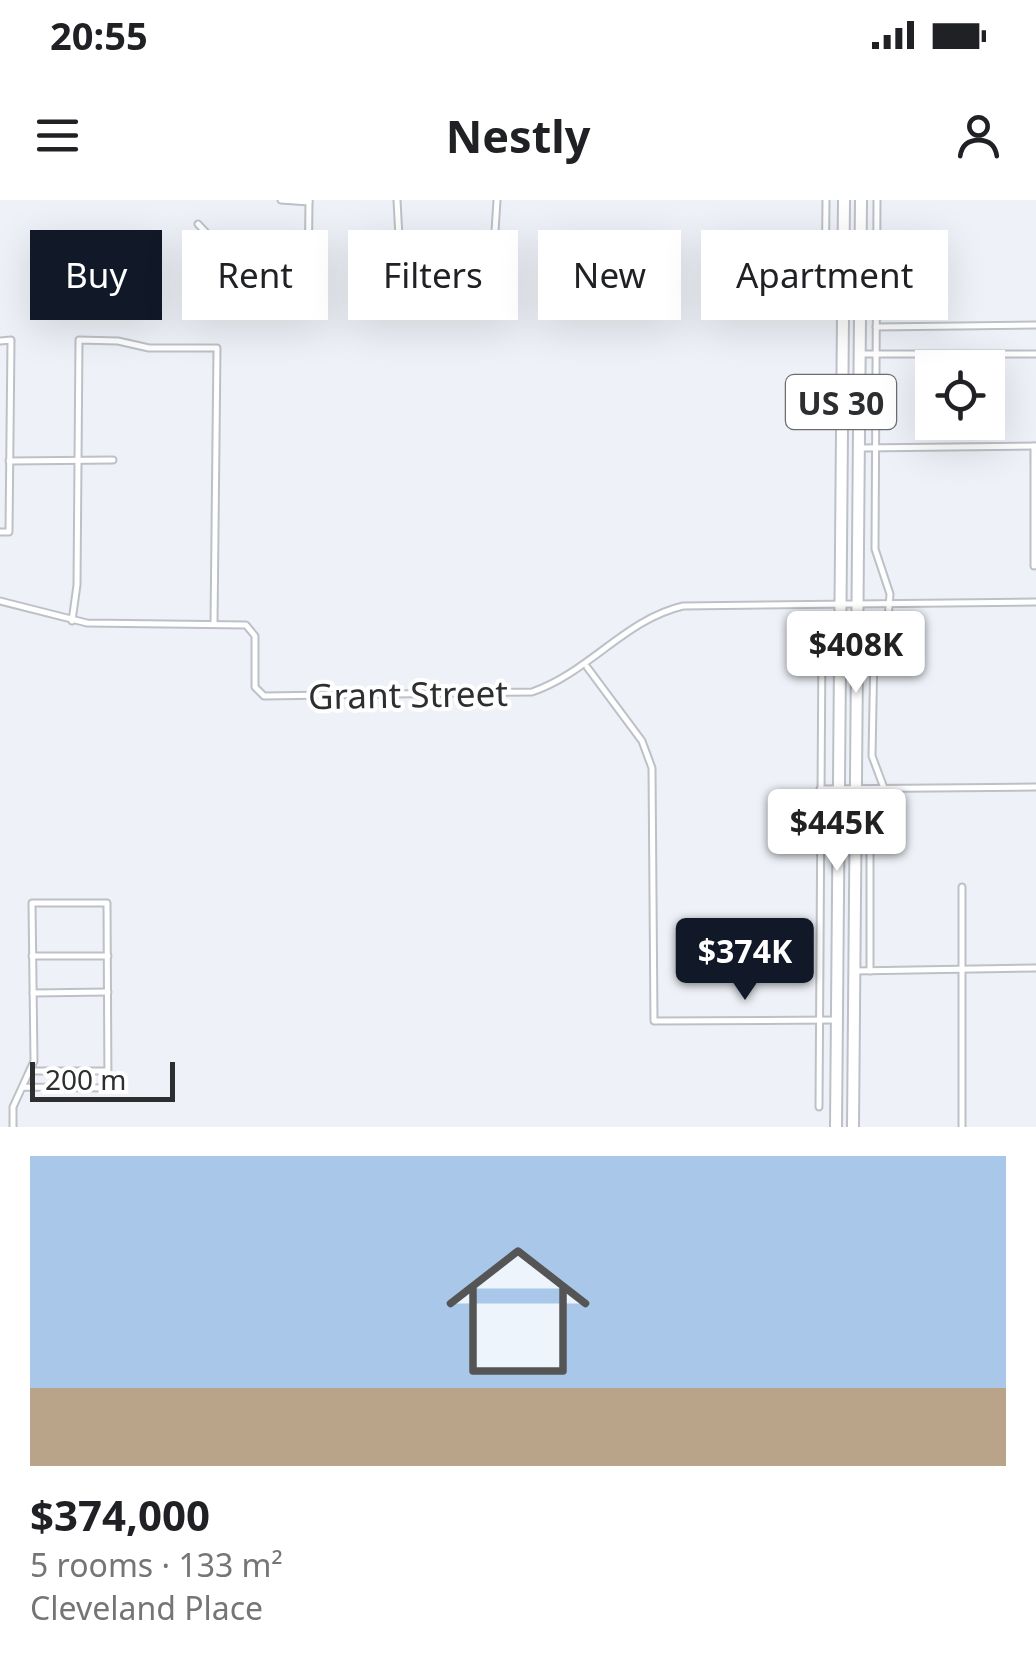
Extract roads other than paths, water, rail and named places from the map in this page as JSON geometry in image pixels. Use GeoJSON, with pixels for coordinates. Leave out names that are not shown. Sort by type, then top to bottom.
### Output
{"type":"FeatureCollection","features":[{"type":"Feature","properties":{"kind":"main road","name":"US 30"},"geometry":{"type":"LineString","coordinates":[[843,230],[844,200]]}},
{"type":"Feature","properties":{"kind":"main road","name":"US 30"},"geometry":{"type":"LineString","coordinates":[[853,1127],[861,205]]}},
{"type":"Feature","properties":{"kind":"main road","name":"US 30"},"geometry":{"type":"LineString","coordinates":[[836,1127],[842,320]]}},
{"type":"Feature","properties":{"kind":"street"},"geometry":{"type":"LineString","coordinates":[[280,200],[309,201],[309,230]]}},
{"type":"Feature","properties":{"kind":"street"},"geometry":{"type":"LineString","coordinates":[[398,200],[399,237],[404,246],[426,255],[467,256],[494,247],[496,200]]}},
{"type":"Feature","properties":{"kind":"street"},"geometry":{"type":"LineString","coordinates":[[826,200],[826,230]]}},
{"type":"Feature","properties":{"kind":"street"},"geometry":{"type":"LineString","coordinates":[[870,970],[870,828],[884,788],[872,756],[874,650],[888,619],[890,602],[889,585],[875,554],[878,200]]}},
{"type":"Feature","properties":{"kind":"street"},"geometry":{"type":"LineString","coordinates":[[861,205],[877,210]]}},
{"type":"Feature","properties":{"kind":"street"},"geometry":{"type":"LineString","coordinates":[[198,224],[204,230]]}},
{"type":"Feature","properties":{"kind":"street"},"geometry":{"type":"LineString","coordinates":[[876,327],[1033,325]]}},
{"type":"Feature","properties":{"kind":"street"},"geometry":{"type":"LineString","coordinates":[[0,341],[10,340],[9,532],[0,532]]}},
{"type":"Feature","properties":{"kind":"street"},"geometry":{"type":"LineString","coordinates":[[72,621],[77,585],[79,340],[118,340],[144,348],[217,348],[214,624]]}},
{"type":"Feature","properties":{"kind":"street"},"geometry":{"type":"LineString","coordinates":[[860,354],[1034,354]]}},
{"type":"Feature","properties":{"kind":"street"},"geometry":{"type":"LineString","coordinates":[[859,448],[1035,446],[1034,566]]}},
{"type":"Feature","properties":{"kind":"street"},"geometry":{"type":"LineString","coordinates":[[9,461],[113,460]]}},
{"type":"Feature","properties":{"kind":"street","name":"Grant Street"},"geometry":{"type":"LineString","coordinates":[[0,601],[72,621],[244,624],[252,630],[255,688],[264,696],[518,693],[558,683],[648,620],[677,608],[1036,602]]}},
{"type":"Feature","properties":{"kind":"street"},"geometry":{"type":"LineString","coordinates":[[818,1107],[822,642]]}},
{"type":"Feature","properties":{"kind":"street"},"geometry":{"type":"LineString","coordinates":[[586,666],[642,741],[652,768],[654,1021],[836,1020]]}},
{"type":"Feature","properties":{"kind":"street"},"geometry":{"type":"LineString","coordinates":[[821,683],[839,683]]}},
{"type":"Feature","properties":{"kind":"street"},"geometry":{"type":"LineString","coordinates":[[820,789],[1036,786]]}},
{"type":"Feature","properties":{"kind":"street"},"geometry":{"type":"LineString","coordinates":[[962,887],[962,1127]]}},
{"type":"Feature","properties":{"kind":"street"},"geometry":{"type":"LineString","coordinates":[[13,1127],[13,1107],[22,1087],[34,1061],[32,903],[107,903],[108,1088],[22,1087]]}},
{"type":"Feature","properties":{"kind":"street"},"geometry":{"type":"LineString","coordinates":[[32,956],[108,956]]}},
{"type":"Feature","properties":{"kind":"street"},"geometry":{"type":"LineString","coordinates":[[854,971],[1036,968]]}},
{"type":"Feature","properties":{"kind":"street"},"geometry":{"type":"LineString","coordinates":[[33,993],[108,992]]}},
{"type":"Feature","properties":{"kind":"street"},"geometry":{"type":"LineString","coordinates":[[30,1070],[108,1071]]}}]}
